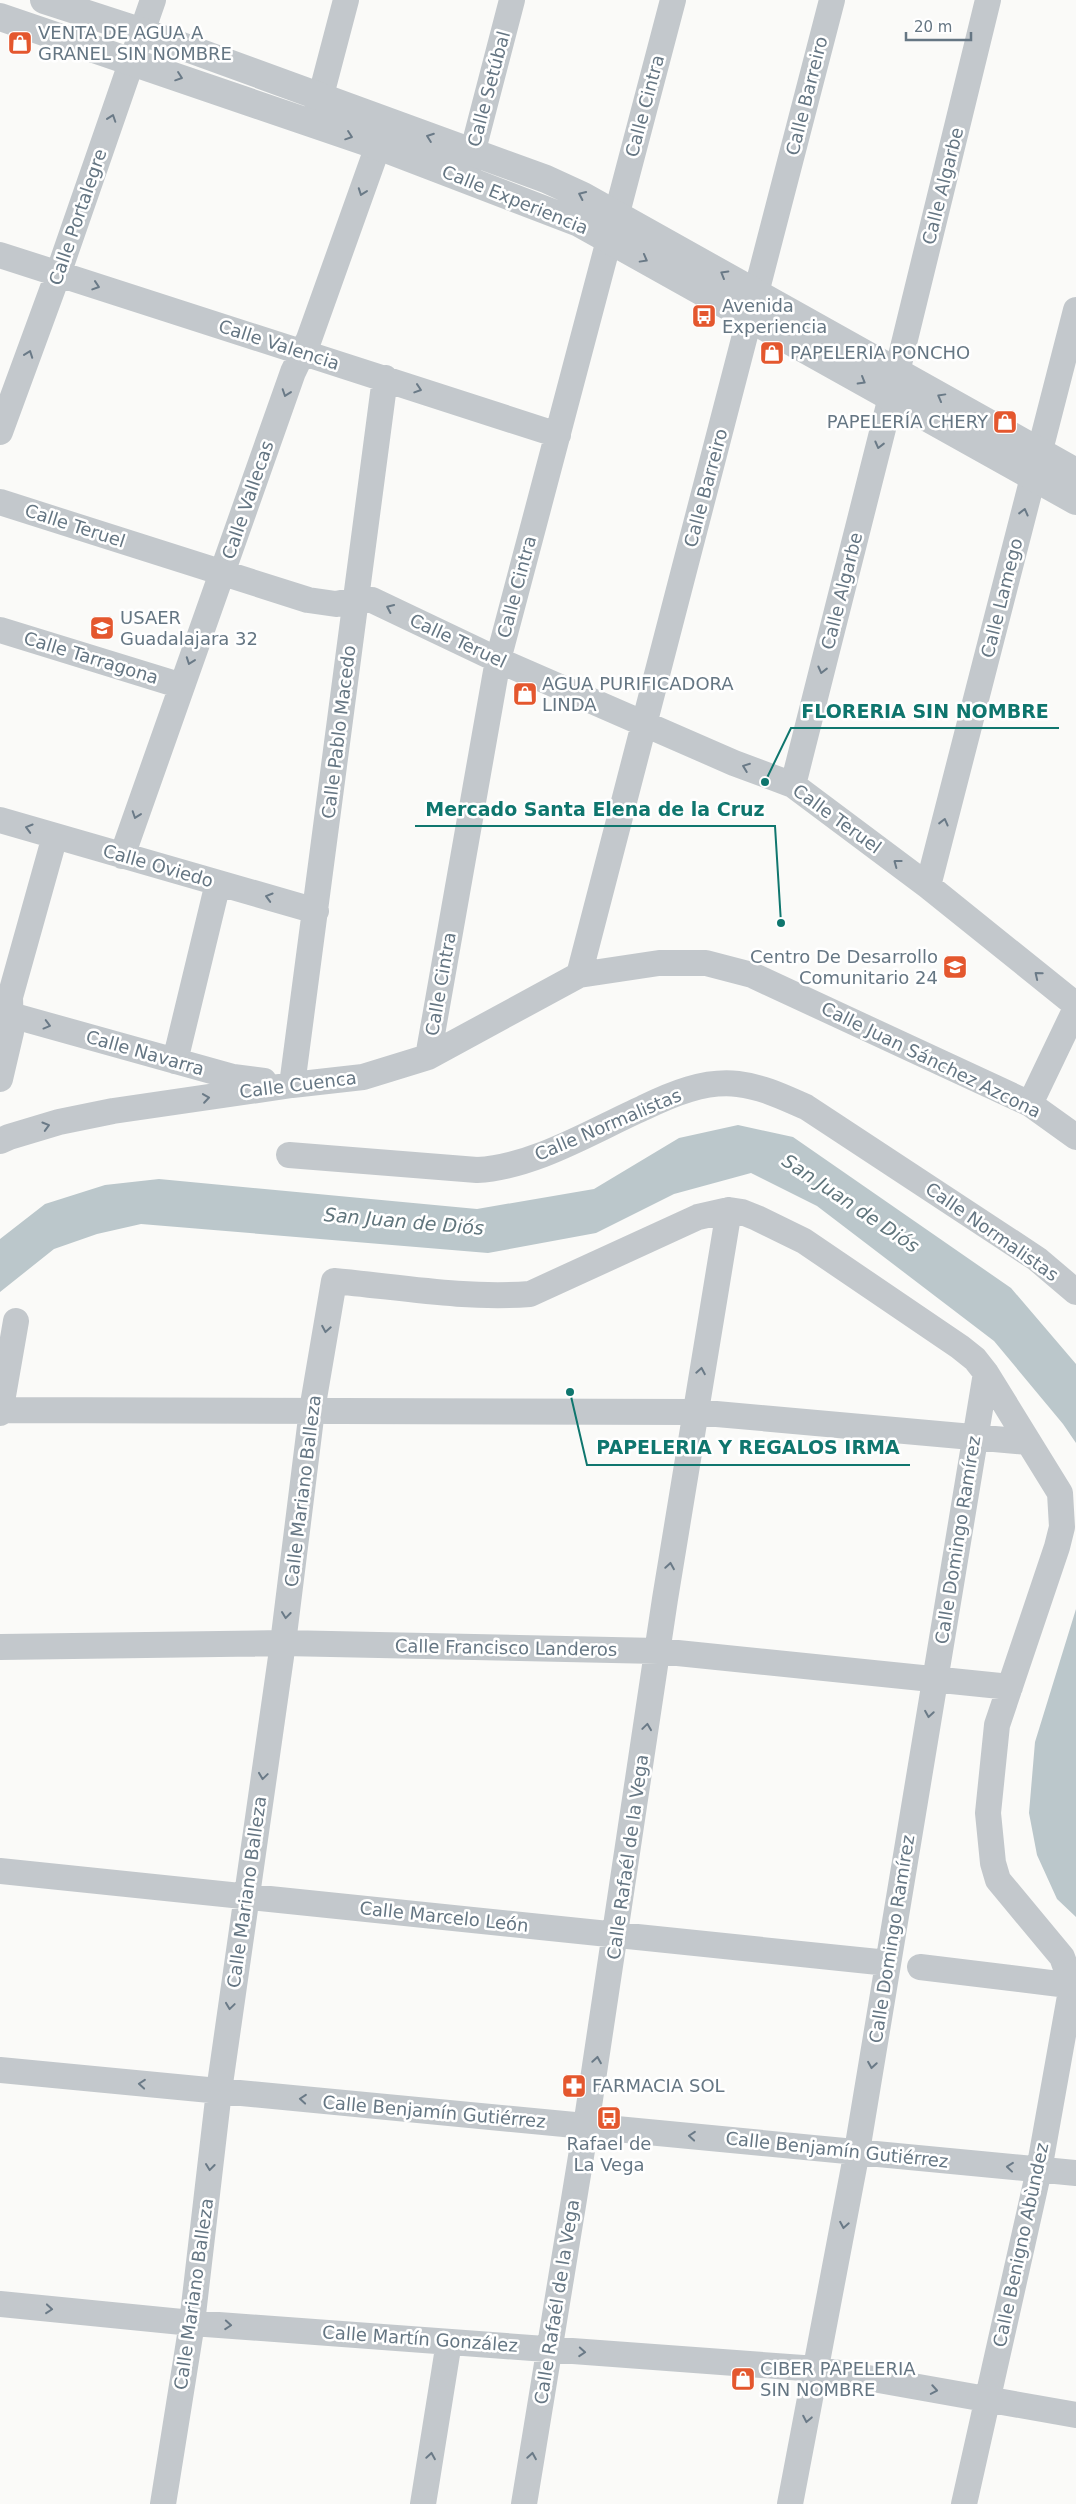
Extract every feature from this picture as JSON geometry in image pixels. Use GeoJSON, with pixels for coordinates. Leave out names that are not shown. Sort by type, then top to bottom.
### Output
{"type":"FeatureCollection","features":[{"type":"Feature","properties":{"kind":"street","name":"Calle Experiencia"},"geometry":{"type":"LineString","coordinates":[[44,0],[143,32],[546,179],[617,213],[754,305],[1036,465],[1076,501]]}},
{"type":"Feature","properties":{"kind":"street","name":"Calle Portalegre"},"geometry":{"type":"LineString","coordinates":[[0,432],[9,382],[58,274],[153,0]]}},
{"type":"Feature","properties":{"kind":"street"},"geometry":{"type":"LineString","coordinates":[[313,123],[346,0]]}},
{"type":"Feature","properties":{"kind":"street","name":"Calle Setúbal"},"geometry":{"type":"LineString","coordinates":[[465,178],[512,0]]}},
{"type":"Feature","properties":{"kind":"street","name":"Calle Cintra"},"geometry":{"type":"LineString","coordinates":[[617,213],[673,0]]}},
{"type":"Feature","properties":{"kind":"street","name":"Calle Barreiro"},"geometry":{"type":"LineString","coordinates":[[579,975],[832,0]]}},
{"type":"Feature","properties":{"kind":"street","name":"Calle Algarbe"},"geometry":{"type":"LineString","coordinates":[[793,785],[894,385],[988,0]]}},
{"type":"Feature","properties":{"kind":"street","name":"Calle Experiencia"},"geometry":{"type":"LineString","coordinates":[[0,17],[313,123],[465,178],[548,210],[754,305]]}},
{"type":"Feature","properties":{"kind":"street","name":"Calle Vallecas"},"geometry":{"type":"LineString","coordinates":[[122,856],[293,372],[302,353],[378,146]]}},
{"type":"Feature","properties":{"kind":"street","name":"Calle Cintra"},"geometry":{"type":"LineString","coordinates":[[428,1057],[498,660],[610,240]]}},
{"type":"Feature","properties":{"kind":"street","name":"Calle Valencia"},"geometry":{"type":"LineString","coordinates":[[0,255],[558,435]]}},
{"type":"Feature","properties":{"kind":"street","name":"Calle Lamego"},"geometry":{"type":"LineString","coordinates":[[928,886],[1076,310]]}},
{"type":"Feature","properties":{"kind":"street","name":"Calle Pablo Macedo"},"geometry":{"type":"LineString","coordinates":[[292,1085],[385,378]]}},
{"type":"Feature","properties":{"kind":"street","name":"Calle Experiencia"},"geometry":{"type":"LineString","coordinates":[[1036,465],[1076,472]]}},
{"type":"Feature","properties":{"kind":"street","name":"Calle Teruel"},"geometry":{"type":"LineString","coordinates":[[0,502],[222,573],[324,603],[336,604],[356,600],[372,600],[498,660],[644,724],[793,785],[928,886],[1076,1007]]}},
{"type":"Feature","properties":{"kind":"street","name":"Calle Tarragona"},"geometry":{"type":"LineString","coordinates":[[0,630],[182,686]]}},
{"type":"Feature","properties":{"kind":"street","name":"Calle Oviedo"},"geometry":{"type":"LineString","coordinates":[[0,820],[316,910]]}},
{"type":"Feature","properties":{"kind":"street"},"geometry":{"type":"LineString","coordinates":[[0,1079],[11,1032],[5,1014],[55,836]]}},
{"type":"Feature","properties":{"kind":"street"},"geometry":{"type":"LineString","coordinates":[[175,1061],[218,883]]}},
{"type":"Feature","properties":{"kind":"street","name":"Calle Juan Sánchez Azcona"},"geometry":{"type":"LineString","coordinates":[[579,975],[668,963],[706,963],[752,974],[1030,1104],[1076,1137]]}},
{"type":"Feature","properties":{"kind":"street","name":"Calle Cuenca"},"geometry":{"type":"LineString","coordinates":[[0,1141],[9,1136],[59,1122],[113,1111],[292,1085],[363,1077],[428,1057],[579,975]]}},
{"type":"Feature","properties":{"kind":"street"},"geometry":{"type":"LineString","coordinates":[[1030,1104],[1076,1007]]}},
{"type":"Feature","properties":{"kind":"street","name":"Calle Navarra"},"geometry":{"type":"LineString","coordinates":[[5,1014],[233,1077],[292,1085]]}},
{"type":"Feature","properties":{"kind":"street","name":"Calle Normalistas"},"geometry":{"type":"LineString","coordinates":[[289,1155],[477,1170],[502,1169],[537,1156],[675,1093],[706,1086],[736,1084],[771,1091],[806,1107],[1037,1259],[1076,1292]]}},
{"type":"Feature","properties":{"kind":"street"},"geometry":{"type":"LineString","coordinates":[[729,1210],[757,1218],[804,1241],[960,1347],[986,1373],[1060,1493],[1062,1527],[997,1725],[988,1813],[992,1863],[998,1880],[1062,1957],[1074,1986],[920,1967]]}},
{"type":"Feature","properties":{"kind":"street","name":"Calle Mariano Balleza"},"geometry":{"type":"LineString","coordinates":[[163,2504],[192,2322],[219,2091],[245,1897],[283,1644],[312,1410],[334,1281],[466,1294],[504,1296],[530,1294],[698,1217],[729,1210]]}},
{"type":"Feature","properties":{"kind":"street","name":"Calle Rafaél de la Vega"},"geometry":{"type":"LineString","coordinates":[[524,2504],[617,1935],[694,1412],[729,1210]]}},
{"type":"Feature","properties":{"kind":"street"},"geometry":{"type":"LineString","coordinates":[[16,1321],[0,1411],[694,1412],[1028,1442]]}},
{"type":"Feature","properties":{"kind":"street","name":"Calle Domingo Ramírez"},"geometry":{"type":"LineString","coordinates":[[790,2504],[857,2151],[986,1373]]}},
{"type":"Feature","properties":{"kind":"street","name":"Calle Francisco Landeros"},"geometry":{"type":"LineString","coordinates":[[0,1647],[283,1644],[658,1651],[1010,1687]]}},
{"type":"Feature","properties":{"kind":"street","name":"Calle Marcelo León"},"geometry":{"type":"LineString","coordinates":[[0,1872],[888,1963]]}},
{"type":"Feature","properties":{"kind":"street","name":"Calle Benigno Abùndez"},"geometry":{"type":"LineString","coordinates":[[964,2504],[1039,2170],[1074,1986]]}},
{"type":"Feature","properties":{"kind":"street","name":"Calle Benjamín Gutiérrez"},"geometry":{"type":"LineString","coordinates":[[0,2070],[857,2151],[1076,2174]]}},
{"type":"Feature","properties":{"kind":"street","name":"Calle Martín González"},"geometry":{"type":"LineString","coordinates":[[0,2304],[192,2322],[817,2369],[1076,2415]]}},
{"type":"Feature","properties":{"kind":"street"},"geometry":{"type":"LineString","coordinates":[[424,2504],[449,2342]]}},
{"type":"Feature","properties":{"kind":"water","name":"San Juan de Diós"},"geometry":{"type":"Polygon","coordinates":[[[738,1125],[793,1137],[1011,1288],[1076,1364],[1076,1443],[1063,1424],[994,1341],[817,1206],[751,1173],[674,1194],[596,1233],[488,1253],[141,1224],[97,1234],[54,1249],[0,1292],[0,1239],[45,1204],[105,1185],[159,1179],[477,1209],[594,1189],[679,1138],[738,1125]]]}},
{"type":"Feature","properties":{"kind":"water"},"geometry":{"type":"Polygon","coordinates":[[[1076,1609],[1076,1917],[1057,1899],[1037,1855],[1029,1813],[1035,1742],[1076,1609]]]}},
{"type":"Feature","properties":{"kind":"place","name":"VENTA DE AGUA A GRANEL SIN NOMBRE"},"geometry":{"type":"Point","coordinates":[20,43]}},
{"type":"Feature","properties":{"kind":"place","name":"Avenida Experiencia"},"geometry":{"type":"Point","coordinates":[704,316]}},
{"type":"Feature","properties":{"kind":"place","name":"PAPELERIA PONCHO"},"geometry":{"type":"Point","coordinates":[772,353]}},
{"type":"Feature","properties":{"kind":"place","name":"PAPELERÍA CHERY"},"geometry":{"type":"Point","coordinates":[1005,422]}},
{"type":"Feature","properties":{"kind":"place","name":"USAER Guadalajara 32"},"geometry":{"type":"Point","coordinates":[102,628]}},
{"type":"Feature","properties":{"kind":"place","name":"AGUA PURIFICADORA LINDA"},"geometry":{"type":"Point","coordinates":[525,694]}},
{"type":"Feature","properties":{"kind":"place","name":"FLORERIA SIN NOMBRE"},"geometry":{"type":"Point","coordinates":[765,782]}},
{"type":"Feature","properties":{"kind":"place","name":"Mercado Santa Elena de la Cruz"},"geometry":{"type":"Point","coordinates":[781,923]}},
{"type":"Feature","properties":{"kind":"place","name":"Centro De Desarrollo Comunitario 24"},"geometry":{"type":"Point","coordinates":[955,967]}},
{"type":"Feature","properties":{"kind":"place","name":"PAPELERIA Y REGALOS IRMA"},"geometry":{"type":"Point","coordinates":[570,1392]}},
{"type":"Feature","properties":{"kind":"place","name":"FARMACIA SOL"},"geometry":{"type":"Point","coordinates":[574,2086]}},
{"type":"Feature","properties":{"kind":"place","name":"Rafael de La Vega"},"geometry":{"type":"Point","coordinates":[609,2118]}},
{"type":"Feature","properties":{"kind":"place","name":"CIBER PAPELERIA SIN NOMBRE"},"geometry":{"type":"Point","coordinates":[743,2379]}}]}
